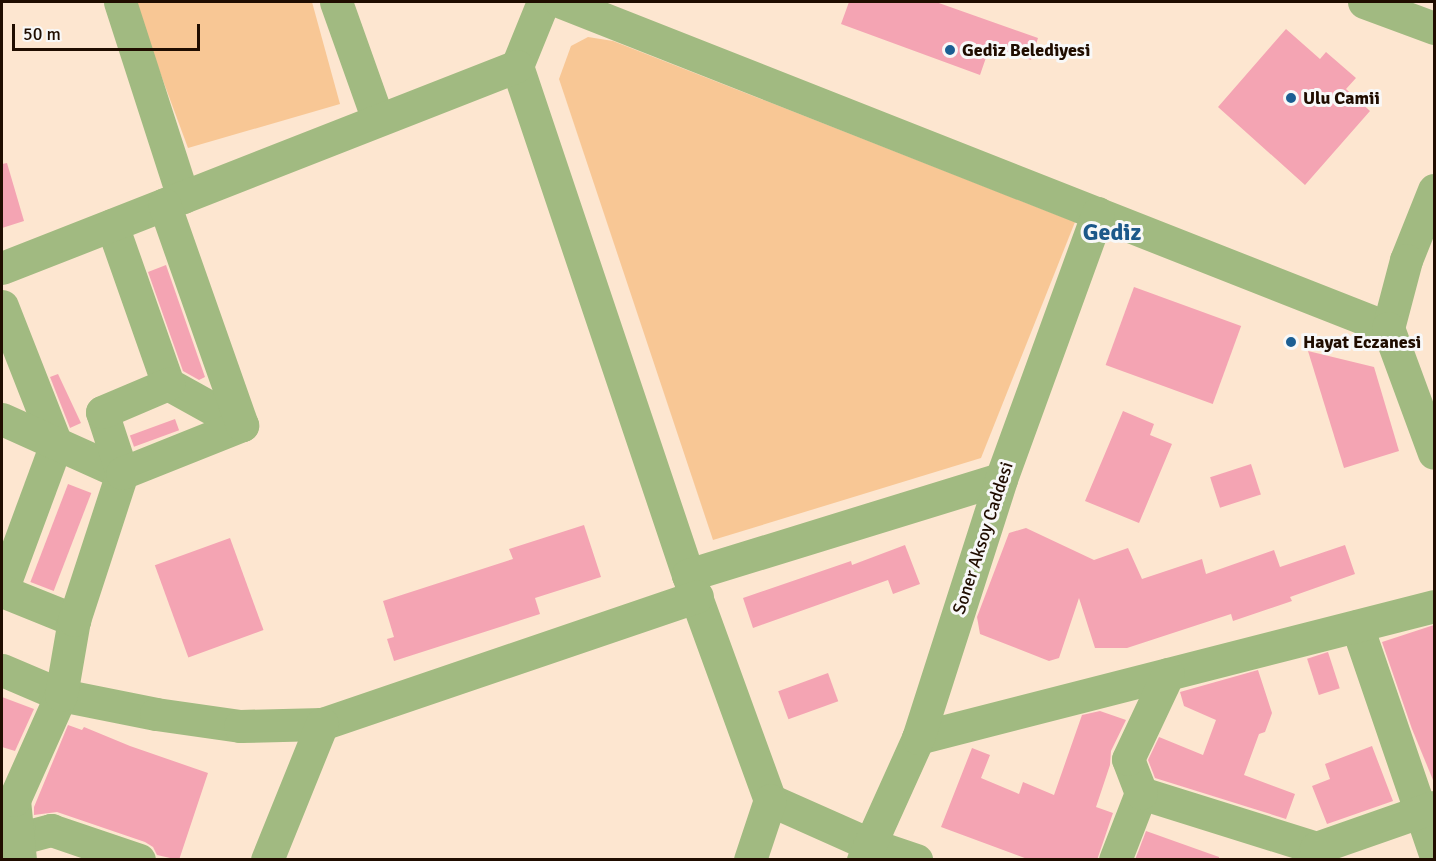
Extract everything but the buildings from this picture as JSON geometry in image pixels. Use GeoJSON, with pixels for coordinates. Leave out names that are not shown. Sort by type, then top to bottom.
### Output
{"type":"FeatureCollection","features":[{"type":"Feature","properties":{"kind":"street"},"geometry":{"type":"LineString","coordinates":[[120,2],[174,200],[242,425]]}},
{"type":"Feature","properties":{"kind":"street"},"geometry":{"type":"LineString","coordinates":[[336,2],[378,120]]}},
{"type":"Feature","properties":{"kind":"street"},"geometry":{"type":"LineString","coordinates":[[543,2],[517,66],[693,585],[770,800],[750,860]]}},
{"type":"Feature","properties":{"kind":"street"},"geometry":{"type":"LineString","coordinates":[[561,2],[1388,328]]}},
{"type":"Feature","properties":{"kind":"street"},"geometry":{"type":"LineString","coordinates":[[1364,2],[1434,28]]}},
{"type":"Feature","properties":{"kind":"street"},"geometry":{"type":"LineString","coordinates":[[2,268],[517,66]]}},
{"type":"Feature","properties":{"kind":"street"},"geometry":{"type":"LineString","coordinates":[[1433,445],[1388,328],[1406,260],[1434,190]]}},
{"type":"Feature","properties":{"kind":"street","name":"Soner Aksoy Caddesi"},"geometry":{"type":"LineString","coordinates":[[866,852],[918,738],[1001,479],[1098,213]]}},
{"type":"Feature","properties":{"kind":"street"},"geometry":{"type":"LineString","coordinates":[[112,225],[168,384],[242,425]]}},
{"type":"Feature","properties":{"kind":"street"},"geometry":{"type":"LineString","coordinates":[[2,306],[56,444]]}},
{"type":"Feature","properties":{"kind":"street"},"geometry":{"type":"LineString","coordinates":[[139,860],[51,830],[13,847],[14,800],[61,695],[74,620],[122,473],[102,412],[168,384]]}},
{"type":"Feature","properties":{"kind":"street"},"geometry":{"type":"LineString","coordinates":[[2,419],[122,473],[242,425]]}},
{"type":"Feature","properties":{"kind":"street"},"geometry":{"type":"LineString","coordinates":[[56,444],[14,516],[2,591],[74,620]]}},
{"type":"Feature","properties":{"kind":"street"},"geometry":{"type":"LineString","coordinates":[[2,670],[61,695],[156,714],[240,726],[322,724],[693,585],[1001,479]]}},
{"type":"Feature","properties":{"kind":"street"},"geometry":{"type":"LineString","coordinates":[[918,738],[1434,606]]}},
{"type":"Feature","properties":{"kind":"street"},"geometry":{"type":"LineString","coordinates":[[1357,626],[1428,809],[1434,851]]}},
{"type":"Feature","properties":{"kind":"street"},"geometry":{"type":"LineString","coordinates":[[1114,860],[1141,793],[1128,759],[1167,674]]}},
{"type":"Feature","properties":{"kind":"street"},"geometry":{"type":"LineString","coordinates":[[267,860],[322,724]]}},
{"type":"Feature","properties":{"kind":"street"},"geometry":{"type":"LineString","coordinates":[[1141,793],[1314,854],[1428,809]]}},
{"type":"Feature","properties":{"kind":"street"},"geometry":{"type":"LineString","coordinates":[[770,800],[866,852],[916,860]]}},
{"type":"Feature","properties":{"kind":"shaded area"},"geometry":{"type":"Polygon","coordinates":[[[134,2],[312,2],[340,104],[188,148],[134,2]]]}},
{"type":"Feature","properties":{"kind":"shaded area"},"geometry":{"type":"Polygon","coordinates":[[[588,37],[613,41],[1075,222],[981,458],[713,540],[559,79],[571,46],[588,37]]]}},
{"type":"Feature","properties":{"kind":"place","name":"Gediz Belediyesi"},"geometry":{"type":"Point","coordinates":[950,50]}},
{"type":"Feature","properties":{"kind":"place","name":"Ulu Camii"},"geometry":{"type":"Point","coordinates":[1291,98]}},
{"type":"Feature","properties":{"kind":"place","name":"Hayat Eczanesi"},"geometry":{"type":"Point","coordinates":[1291,342]}},
{"type":"Feature","properties":{"kind":"district","name":"Gediz"},"geometry":{"type":"Point","coordinates":[1112,233]}}]}
